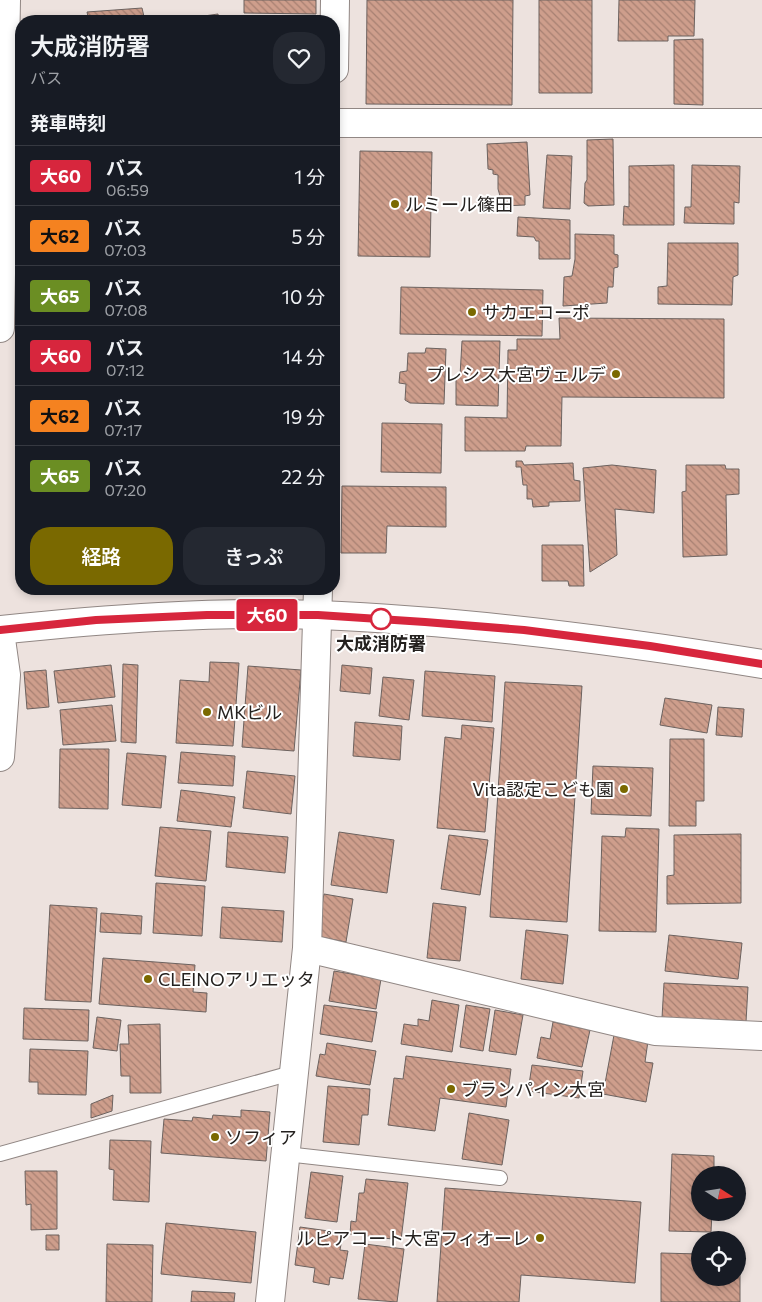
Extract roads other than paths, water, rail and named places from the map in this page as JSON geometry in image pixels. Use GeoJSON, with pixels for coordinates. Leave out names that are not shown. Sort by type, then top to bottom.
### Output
{"type":"FeatureCollection","features":[{"type":"Feature","properties":{"kind":"main road"},"geometry":{"type":"LineString","coordinates":[[0,328],[8,130],[6,0]]}},
{"type":"Feature","properties":{"kind":"main road"},"geometry":{"type":"LineString","coordinates":[[335,0],[335,15]]}},
{"type":"Feature","properties":{"kind":"main road"},"geometry":{"type":"LineString","coordinates":[[340,123],[762,122]]}},
{"type":"Feature","properties":{"kind":"main road"},"geometry":{"type":"LineString","coordinates":[[270,1302],[307,948],[318,602]]}},
{"type":"Feature","properties":{"kind":"main road"},"geometry":{"type":"LineString","coordinates":[[0,757],[6,675],[0,631],[96,620],[207,615],[318,602],[425,622],[524,630],[650,646],[762,664]]}},
{"type":"Feature","properties":{"kind":"main road"},"geometry":{"type":"LineString","coordinates":[[307,948],[655,1031],[762,1036]]}},
{"type":"Feature","properties":{"kind":"lane"},"geometry":{"type":"LineString","coordinates":[[0,1154],[295,1072]]}},
{"type":"Feature","properties":{"kind":"lane"},"geometry":{"type":"LineString","coordinates":[[286,1154],[500,1178]]}},
{"type":"Feature","properties":{"kind":"place","name":"ルミール篠田"},"geometry":{"type":"Point","coordinates":[395,204]}},
{"type":"Feature","properties":{"kind":"place","name":"サカエコーポ"},"geometry":{"type":"Point","coordinates":[472,312]}},
{"type":"Feature","properties":{"kind":"place","name":"プレシス大宮ヴェルデ"},"geometry":{"type":"Point","coordinates":[616,374]}},
{"type":"Feature","properties":{"kind":"place","name":"大成消防署"},"geometry":{"type":"Point","coordinates":[381,619]}},
{"type":"Feature","properties":{"kind":"place","name":"MKビル"},"geometry":{"type":"Point","coordinates":[207,712]}},
{"type":"Feature","properties":{"kind":"place","name":"Vita認定こども園"},"geometry":{"type":"Point","coordinates":[624,789]}},
{"type":"Feature","properties":{"kind":"place","name":"CLEINOアリエッタ"},"geometry":{"type":"Point","coordinates":[148,979]}},
{"type":"Feature","properties":{"kind":"place","name":"ブランパイン大宮"},"geometry":{"type":"Point","coordinates":[451,1089]}},
{"type":"Feature","properties":{"kind":"place","name":"ソフィア"},"geometry":{"type":"Point","coordinates":[215,1137]}},
{"type":"Feature","properties":{"kind":"place","name":"ルピアコート大宮フィオーレ"},"geometry":{"type":"Point","coordinates":[540,1238]}}]}
